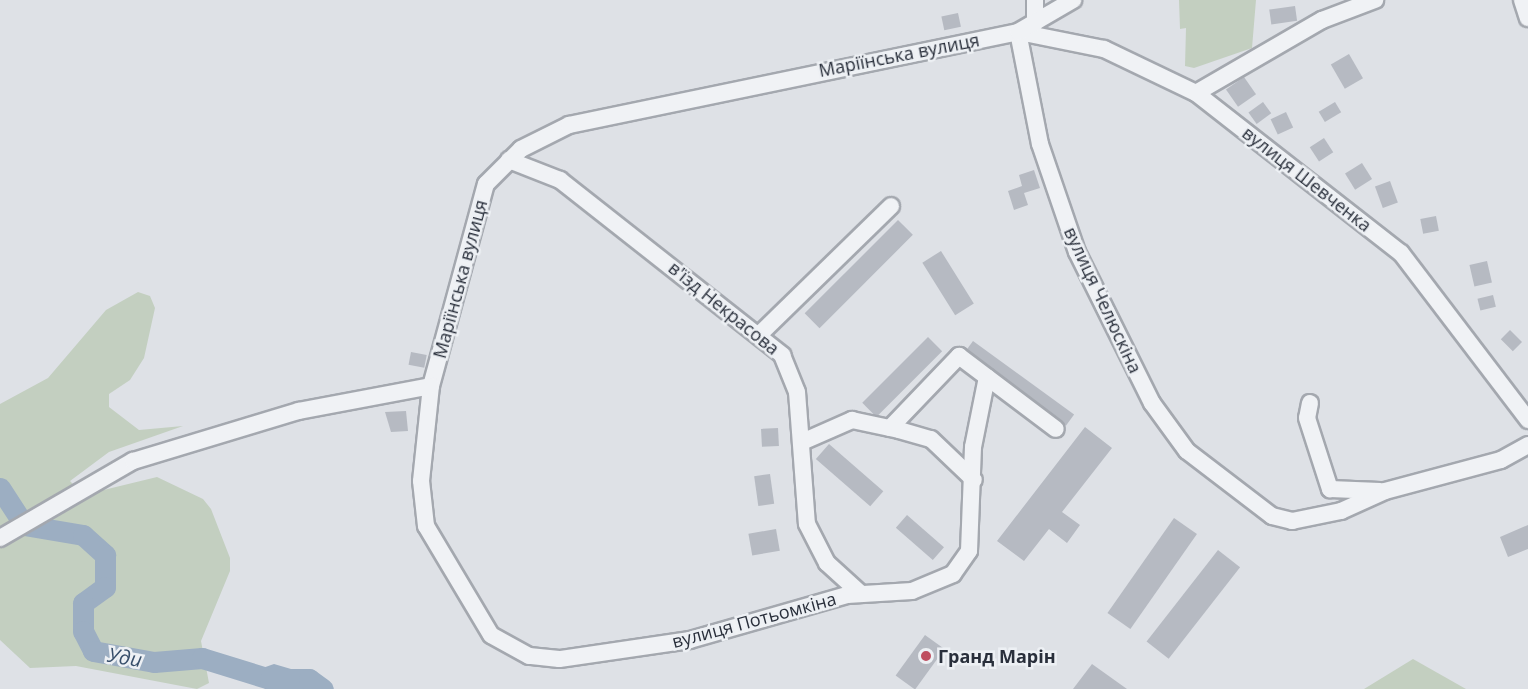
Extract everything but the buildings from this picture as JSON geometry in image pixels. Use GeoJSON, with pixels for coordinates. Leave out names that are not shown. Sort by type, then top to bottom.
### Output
{"type":"FeatureCollection","features":[{"type":"Feature","properties":{"kind":"street"},"geometry":{"type":"LineString","coordinates":[[1035,0],[1035,23]]}},
{"type":"Feature","properties":{"kind":"street","name":"Маріїнська вулиця"},"geometry":{"type":"LineString","coordinates":[[431,386],[486,184],[509,160],[539,136],[568,125],[1018,32],[1073,0]]}},
{"type":"Feature","properties":{"kind":"street"},"geometry":{"type":"LineString","coordinates":[[1196,93],[1322,20],[1375,0]]}},
{"type":"Feature","properties":{"kind":"street"},"geometry":{"type":"LineString","coordinates":[[1522,0],[1528,18]]}},
{"type":"Feature","properties":{"kind":"street","name":"вулиця Шевченка"},"geometry":{"type":"LineString","coordinates":[[1018,32],[1104,49],[1196,93],[1401,253],[1528,420]]}},
{"type":"Feature","properties":{"kind":"street","name":"вулиця Челюскіна"},"geometry":{"type":"LineString","coordinates":[[1018,32],[1040,144],[1077,252],[1152,403],[1187,451],[1272,516],[1292,521],[1311,516]]}},
{"type":"Feature","properties":{"kind":"street","name":"в'їзд Некрасова"},"geometry":{"type":"LineString","coordinates":[[509,160],[560,180],[760,334],[792,373],[802,442],[807,524],[827,563],[860,593]]}},
{"type":"Feature","properties":{"kind":"street"},"geometry":{"type":"LineString","coordinates":[[760,334],[891,206]]}},
{"type":"Feature","properties":{"kind":"street"},"geometry":{"type":"LineString","coordinates":[[890,428],[959,356],[1056,429]]}},
{"type":"Feature","properties":{"kind":"street"},"geometry":{"type":"LineString","coordinates":[[860,593],[912,591],[953,574],[974,538],[973,447],[987,377]]}},
{"type":"Feature","properties":{"kind":"street"},"geometry":{"type":"LineString","coordinates":[[0,538],[53,504],[133,461],[299,411],[431,386]]}},
{"type":"Feature","properties":{"kind":"street","name":"вулиця Потьомкіна"},"geometry":{"type":"LineString","coordinates":[[431,386],[421,481],[426,526],[484,627],[508,649],[559,659],[633,649],[690,639],[860,593]]}},
{"type":"Feature","properties":{"kind":"street"},"geometry":{"type":"LineString","coordinates":[[1310,403],[1307,418],[1330,489]]}},
{"type":"Feature","properties":{"kind":"street"},"geometry":{"type":"LineString","coordinates":[[802,442],[852,420],[890,428],[931,439],[974,480]]}},
{"type":"Feature","properties":{"kind":"street"},"geometry":{"type":"LineString","coordinates":[[1311,516],[1341,511],[1385,491],[1501,460],[1528,446]]}},
{"type":"Feature","properties":{"kind":"street"},"geometry":{"type":"LineString","coordinates":[[1330,489],[1385,491]]}},
{"type":"Feature","properties":{"kind":"street"},"geometry":{"type":"LineString","coordinates":[[1311,516],[1330,489]]}},
{"type":"Feature","properties":{"kind":"green space"},"geometry":{"type":"Polygon","coordinates":[[[1179,0],[1256,0],[1252,48],[1194,68],[1185,66],[1186,28],[1180,29],[1179,0]]]}},
{"type":"Feature","properties":{"kind":"green space"},"geometry":{"type":"Polygon","coordinates":[[[138,292],[150,296],[155,308],[144,358],[130,380],[109,394],[109,407],[139,430],[183,426],[109,452],[70,481],[83,495],[157,477],[203,499],[211,509],[230,558],[230,571],[201,641],[209,683],[197,689],[76,666],[30,668],[0,640],[0,404],[48,378],[106,310],[138,292]]]}},
{"type":"Feature","properties":{"kind":"green space"},"geometry":{"type":"Polygon","coordinates":[[[1413,659],[1466,689],[1364,689],[1413,659]]]}},
{"type":"Feature","properties":{"kind":"water"},"geometry":{"type":"Polygon","coordinates":[[[274,664],[291,669],[293,684],[266,689],[252,677],[254,671],[274,664]]]}},
{"type":"Feature","properties":{"kind":"waterway","name":"Уди"},"geometry":{"type":"LineString","coordinates":[[0,488],[24,525],[83,535],[105,555],[105,587],[83,603],[83,631],[93,651],[154,662],[202,658],[270,679],[309,679],[323,689]]}},
{"type":"Feature","properties":{"kind":"place","name":"Гранд Марін"},"geometry":{"type":"Point","coordinates":[926,656]}}]}
